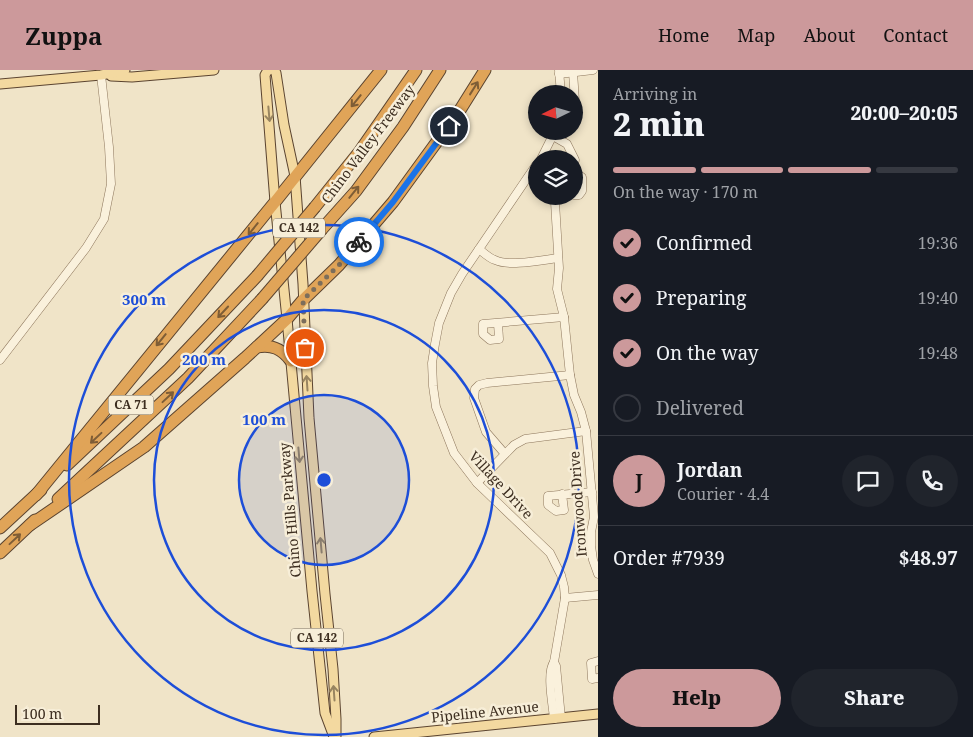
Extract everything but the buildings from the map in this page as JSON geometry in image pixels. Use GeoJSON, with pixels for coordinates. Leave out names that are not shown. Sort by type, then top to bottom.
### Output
{"type":"FeatureCollection","features":[{"type":"Feature","properties":{"kind":"highway"},"geometry":{"type":"LineString","coordinates":[[36,495],[381,70]]}},
{"type":"Feature","properties":{"kind":"highway","name":"Chino Valley Freeway"},"geometry":{"type":"LineString","coordinates":[[0,528],[169,369],[257,276],[360,152],[416,70]]}},
{"type":"Feature","properties":{"kind":"highway","name":"Chino Valley Freeway"},"geometry":{"type":"LineString","coordinates":[[0,553],[188,378],[262,299],[362,183],[440,70]]}},
{"type":"Feature","properties":{"kind":"highway"},"geometry":{"type":"LineString","coordinates":[[30,525],[144,447],[287,319],[303,300],[339,265],[393,202],[460,110],[485,70]]}},
{"type":"Feature","properties":{"kind":"highway"},"geometry":{"type":"LineString","coordinates":[[257,347],[273,347],[286,354],[291,361]]}},
{"type":"Feature","properties":{"kind":"main road"},"geometry":{"type":"LineString","coordinates":[[0,84],[101,75],[125,70]]}},
{"type":"Feature","properties":{"kind":"main road"},"geometry":{"type":"LineString","coordinates":[[101,75],[132,77],[214,70]]}},
{"type":"Feature","properties":{"kind":"main road","name":"Chino Hills Parkway"},"geometry":{"type":"LineString","coordinates":[[268,70],[265,75],[275,202],[312,591],[325,713],[335,737]]}},
{"type":"Feature","properties":{"kind":"main road","name":"Chino Hills Parkway"},"geometry":{"type":"LineString","coordinates":[[274,70],[295,176],[310,418],[333,668],[336,719],[335,737]]}},
{"type":"Feature","properties":{"kind":"main road","name":"Pipeline Avenue"},"geometry":{"type":"LineString","coordinates":[[374,737],[598,714]]}},
{"type":"Feature","properties":{"kind":"street"},"geometry":{"type":"LineString","coordinates":[[560,85],[559,72],[593,70]]}},
{"type":"Feature","properties":{"kind":"street"},"geometry":{"type":"LineString","coordinates":[[573,72],[574,85]]}},
{"type":"Feature","properties":{"kind":"street"},"geometry":{"type":"LineString","coordinates":[[0,360],[86,248],[104,219],[111,184],[101,75]]}},
{"type":"Feature","properties":{"kind":"street"},"geometry":{"type":"LineString","coordinates":[[562,140],[570,150]]}},
{"type":"Feature","properties":{"kind":"street","name":"Village Drive"},"geometry":{"type":"LineString","coordinates":[[528,177],[451,293],[439,324],[432,363],[433,386],[440,421],[454,453],[477,483],[550,553],[562,575],[565,598],[554,662],[551,666],[558,718]]}},
{"type":"Feature","properties":{"kind":"street","name":"Ironwood Drive"},"geometry":{"type":"LineString","coordinates":[[555,205],[560,268],[557,289],[564,316],[574,395],[582,412],[586,431],[594,517],[591,546],[598,574]]}},
{"type":"Feature","properties":{"kind":"street"},"geometry":{"type":"LineString","coordinates":[[479,248],[493,260],[502,263],[558,258]]}},
{"type":"Feature","properties":{"kind":"street"},"geometry":{"type":"LineString","coordinates":[[498,323],[564,316]]}},
{"type":"Feature","properties":{"kind":"street"},"geometry":{"type":"LineString","coordinates":[[505,454],[486,432],[474,398],[475,389],[479,385],[487,383],[570,374]]}},
{"type":"Feature","properties":{"kind":"street"},"geometry":{"type":"LineString","coordinates":[[477,483],[514,445],[525,439],[586,431]]}},
{"type":"Feature","properties":{"kind":"street"},"geometry":{"type":"LineString","coordinates":[[562,494],[592,492]]}},
{"type":"Feature","properties":{"kind":"street"},"geometry":{"type":"LineString","coordinates":[[565,598],[598,595]]}},
{"type":"Feature","properties":{"kind":"street"},"geometry":{"type":"LineString","coordinates":[[598,661],[591,662],[592,679],[598,678]]}},
{"type":"Feature","properties":{"kind":"way so far"},"geometry":{"type":"LineString","coordinates":[[305,348],[303,300],[339,265],[359,242]]}},
{"type":"Feature","properties":{"kind":"route"},"geometry":{"type":"LineString","coordinates":[[359,242],[393,202],[449,126]]}}]}
